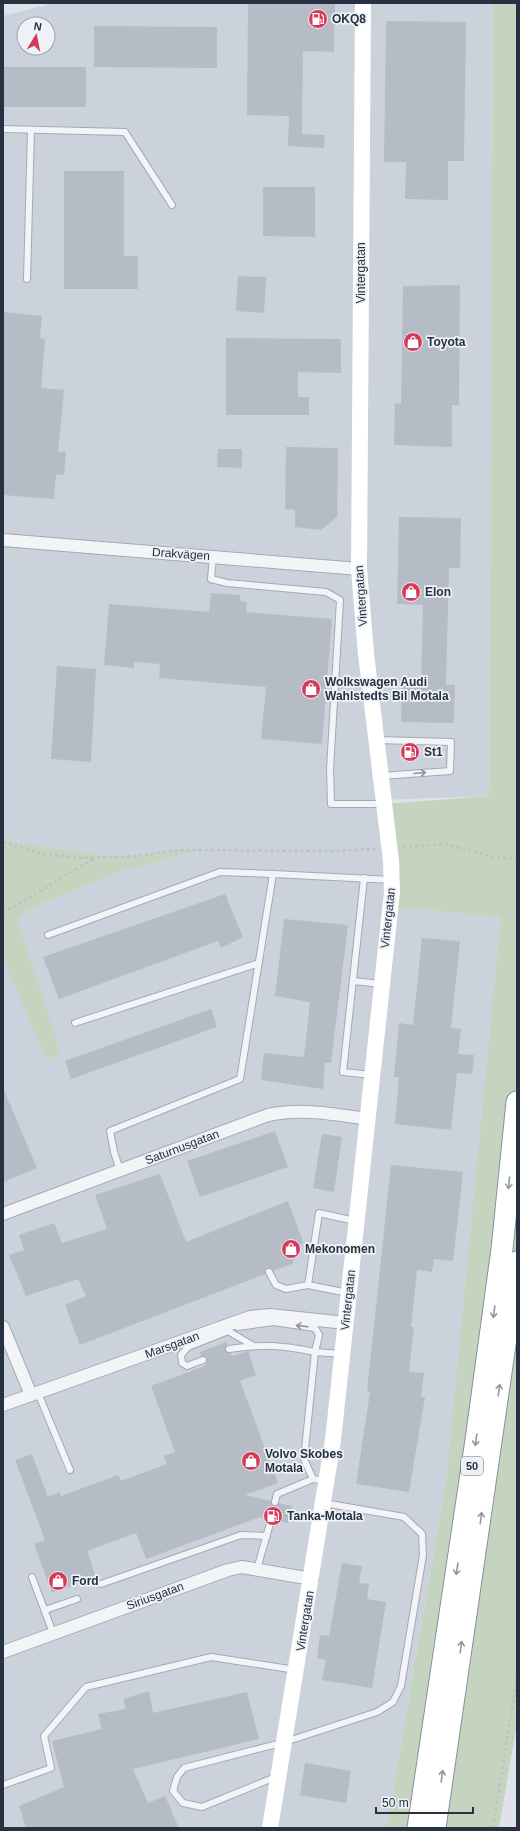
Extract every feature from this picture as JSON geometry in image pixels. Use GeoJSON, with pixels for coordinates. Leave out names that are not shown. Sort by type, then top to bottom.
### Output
{"type":"FeatureCollection","features":[{"type":"Feature","properties":{"kind":"highway","name":"50"},"geometry":{"type":"LineString","coordinates":[[418,1828],[476,1440],[501,1257],[517,1102]]}},
{"type":"Feature","properties":{"kind":"highway","name":"50"},"geometry":{"type":"LineString","coordinates":[[435,1828],[517,1262]]}},
{"type":"Feature","properties":{"kind":"street","name":"Vintergatan"},"geometry":{"type":"LineString","coordinates":[[270,1828],[324,1503],[320,1480],[333,1440],[392,880],[362,613],[359,569],[363,3]]}},
{"type":"Feature","properties":{"kind":"street","name":"Drakvägen"},"geometry":{"type":"LineString","coordinates":[[3,540],[359,569]]}},
{"type":"Feature","properties":{"kind":"street","name":"Saturnusgatan"},"geometry":{"type":"LineString","coordinates":[[3,1214],[268,1115],[287,1111],[308,1111],[367,1119]]}},
{"type":"Feature","properties":{"kind":"street","name":"Marsgatan"},"geometry":{"type":"LineString","coordinates":[[3,1406],[250,1317],[270,1315],[346,1323]]}},
{"type":"Feature","properties":{"kind":"street"},"geometry":{"type":"LineString","coordinates":[[3,1327],[34,1394]]}},
{"type":"Feature","properties":{"kind":"street","name":"Siriusgatan"},"geometry":{"type":"LineString","coordinates":[[3,1652],[228,1570],[242,1567],[312,1578]]}},
{"type":"Feature","properties":{"kind":"lane"},"geometry":{"type":"LineString","coordinates":[[3,129],[125,132],[172,205]]}},
{"type":"Feature","properties":{"kind":"lane"},"geometry":{"type":"LineString","coordinates":[[27,279],[31,130]]}},
{"type":"Feature","properties":{"kind":"lane"},"geometry":{"type":"LineString","coordinates":[[213,557],[211,579],[227,583],[326,592],[340,600],[330,769],[331,804],[384,804]]}},
{"type":"Feature","properties":{"kind":"lane"},"geometry":{"type":"LineString","coordinates":[[376,740],[451,742],[450,771],[381,776]]}},
{"type":"Feature","properties":{"kind":"lane"},"geometry":{"type":"LineString","coordinates":[[48,935],[220,872],[392,880]]}},
{"type":"Feature","properties":{"kind":"lane"},"geometry":{"type":"LineString","coordinates":[[120,1170],[114,1152],[110,1132],[240,1080],[273,874]]}},
{"type":"Feature","properties":{"kind":"lane"},"geometry":{"type":"LineString","coordinates":[[364,878],[343,1072],[372,1075]]}},
{"type":"Feature","properties":{"kind":"lane"},"geometry":{"type":"LineString","coordinates":[[75,1023],[259,963]]}},
{"type":"Feature","properties":{"kind":"lane"},"geometry":{"type":"LineString","coordinates":[[353,981],[381,984]]}},
{"type":"Feature","properties":{"kind":"lane"},"geometry":{"type":"LineString","coordinates":[[308,1285],[319,1213],[357,1222]]}},
{"type":"Feature","properties":{"kind":"lane"},"geometry":{"type":"LineString","coordinates":[[269,1272],[276,1285],[286,1289],[308,1285],[349,1293]]}},
{"type":"Feature","properties":{"kind":"lane"},"geometry":{"type":"LineString","coordinates":[[203,1360],[187,1366],[182,1363],[181,1355],[188,1347],[242,1325],[273,1322],[315,1328],[319,1335],[315,1352],[304,1459],[320,1480],[277,1494],[275,1502]]}},
{"type":"Feature","properties":{"kind":"lane"},"geometry":{"type":"LineString","coordinates":[[228,1331],[252,1345]]}},
{"type":"Feature","properties":{"kind":"lane"},"geometry":{"type":"LineString","coordinates":[[229,1349],[252,1345],[282,1345],[315,1352],[342,1354]]}},
{"type":"Feature","properties":{"kind":"lane"},"geometry":{"type":"LineString","coordinates":[[34,1394],[70,1470]]}},
{"type":"Feature","properties":{"kind":"lane"},"geometry":{"type":"LineString","coordinates":[[279,1775],[202,1807],[183,1803],[173,1791],[176,1777],[184,1768],[285,1742],[377,1712],[393,1702],[402,1686],[423,1555],[422,1534],[404,1517],[324,1503]]}},
{"type":"Feature","properties":{"kind":"lane"},"geometry":{"type":"LineString","coordinates":[[257,1569],[271,1520]]}},
{"type":"Feature","properties":{"kind":"lane"},"geometry":{"type":"LineString","coordinates":[[101,1584],[241,1535],[267,1536]]}},
{"type":"Feature","properties":{"kind":"lane"},"geometry":{"type":"LineString","coordinates":[[32,1577],[53,1633]]}},
{"type":"Feature","properties":{"kind":"lane"},"geometry":{"type":"LineString","coordinates":[[44,1610],[77,1599]]}},
{"type":"Feature","properties":{"kind":"lane"},"geometry":{"type":"LineString","coordinates":[[3,1785],[51,1768],[44,1736],[86,1687],[211,1657],[297,1670]]}},
{"type":"Feature","properties":{"kind":"path"},"geometry":{"type":"LineString","coordinates":[[3,842],[45,854],[96,858],[138,856],[183,850],[335,851],[428,844],[448,844],[494,857],[517,859]]}},
{"type":"Feature","properties":{"kind":"path"},"geometry":{"type":"LineString","coordinates":[[3,913],[96,858]]}},
{"type":"Feature","properties":{"kind":"path"},"geometry":{"type":"LineString","coordinates":[[493,1827],[517,1677]]}},
{"type":"Feature","properties":{"kind":"shaded area"},"geometry":{"type":"Polygon","coordinates":[[[54,3],[493,3],[489,796],[384,800],[390,907],[501,917],[480,1215],[447,1474],[387,1828],[3,1828],[3,956],[48,1061],[61,1054],[16,920],[34,907],[125,870],[204,849],[140,855],[108,856],[3,841],[3,16],[54,3]]]}},
{"type":"Feature","properties":{"kind":"green space"},"geometry":{"type":"Polygon","coordinates":[[[493,3],[517,3],[517,1723],[499,1828],[387,1828],[447,1474],[501,917],[390,907],[384,804],[489,796],[493,3]]]}},
{"type":"Feature","properties":{"kind":"green space"},"geometry":{"type":"Polygon","coordinates":[[[3,839],[4,841],[108,856],[140,855],[208,848],[125,870],[34,907],[17,919],[61,1054],[47,1061],[3,958],[3,839]]]}},
{"type":"Feature","properties":{"kind":"building"},"geometry":{"type":"Polygon","coordinates":[[[248,3],[335,3],[334,52],[303,51],[302,134],[325,135],[324,148],[288,146],[289,116],[247,115],[248,3]]]}},
{"type":"Feature","properties":{"kind":"building"},"geometry":{"type":"Polygon","coordinates":[[[386,21],[466,22],[464,161],[448,161],[448,200],[405,199],[406,162],[384,162],[386,21]]]}},
{"type":"Feature","properties":{"kind":"building"},"geometry":{"type":"Polygon","coordinates":[[[94,26],[217,27],[217,68],[94,67],[94,26]]]}},
{"type":"Feature","properties":{"kind":"building"},"geometry":{"type":"Polygon","coordinates":[[[3,67],[86,67],[86,107],[3,107],[3,67]]]}},
{"type":"Feature","properties":{"kind":"building"},"geometry":{"type":"Polygon","coordinates":[[[64,171],[124,171],[124,256],[138,256],[138,289],[64,289],[64,171]]]}},
{"type":"Feature","properties":{"kind":"building"},"geometry":{"type":"Polygon","coordinates":[[[263,187],[315,187],[315,237],[263,236],[263,187]]]}},
{"type":"Feature","properties":{"kind":"building"},"geometry":{"type":"Polygon","coordinates":[[[238,276],[266,277],[264,313],[236,311],[238,276]]]}},
{"type":"Feature","properties":{"kind":"building"},"geometry":{"type":"Polygon","coordinates":[[[460,285],[459,405],[452,405],[452,447],[394,445],[395,403],[401,404],[403,286],[460,285]]]}},
{"type":"Feature","properties":{"kind":"building"},"geometry":{"type":"Polygon","coordinates":[[[3,312],[42,316],[40,338],[45,339],[41,388],[64,390],[58,452],[66,452],[64,475],[56,474],[54,499],[3,495],[3,312]]]}},
{"type":"Feature","properties":{"kind":"building"},"geometry":{"type":"Polygon","coordinates":[[[226,338],[341,339],[341,373],[298,372],[298,397],[309,397],[309,415],[226,415],[226,338]]]}},
{"type":"Feature","properties":{"kind":"building"},"geometry":{"type":"Polygon","coordinates":[[[286,447],[338,448],[337,517],[321,530],[295,527],[295,510],[285,509],[286,447]]]}},
{"type":"Feature","properties":{"kind":"building"},"geometry":{"type":"Polygon","coordinates":[[[218,449],[242,449],[242,468],[217,467],[218,449]]]}},
{"type":"Feature","properties":{"kind":"building"},"geometry":{"type":"Polygon","coordinates":[[[399,517],[461,518],[460,568],[449,568],[446,685],[455,685],[454,723],[401,722],[402,685],[421,686],[423,605],[397,604],[399,517]]]}},
{"type":"Feature","properties":{"kind":"building"},"geometry":{"type":"Polygon","coordinates":[[[211,593],[240,595],[240,601],[247,602],[246,612],[332,619],[322,744],[261,739],[266,687],[159,678],[160,664],[134,662],[134,668],[104,665],[109,604],[209,612],[211,593]]]}},
{"type":"Feature","properties":{"kind":"building"},"geometry":{"type":"Polygon","coordinates":[[[57,666],[96,669],[91,762],[51,759],[57,666]]]}},
{"type":"Feature","properties":{"kind":"building"},"geometry":{"type":"Polygon","coordinates":[[[225,894],[243,937],[221,948],[218,941],[59,999],[43,957],[225,894]]]}},
{"type":"Feature","properties":{"kind":"building"},"geometry":{"type":"Polygon","coordinates":[[[284,919],[348,925],[331,1063],[325,1063],[323,1089],[261,1080],[264,1053],[304,1057],[310,1002],[275,996],[284,919]]]}},
{"type":"Feature","properties":{"kind":"building"},"geometry":{"type":"Polygon","coordinates":[[[422,938],[460,941],[451,1028],[461,1029],[458,1054],[474,1055],[472,1074],[457,1073],[451,1130],[395,1124],[399,1077],[394,1077],[399,1023],[413,1025],[422,938]]]}},
{"type":"Feature","properties":{"kind":"building"},"geometry":{"type":"Polygon","coordinates":[[[211,1009],[217,1027],[71,1079],[65,1061],[211,1009]]]}},
{"type":"Feature","properties":{"kind":"building"},"geometry":{"type":"Polygon","coordinates":[[[3,1088],[37,1168],[3,1182],[3,1088]]]}},
{"type":"Feature","properties":{"kind":"building"},"geometry":{"type":"Polygon","coordinates":[[[275,1131],[288,1167],[200,1197],[187,1161],[275,1131]]]}},
{"type":"Feature","properties":{"kind":"building"},"geometry":{"type":"Polygon","coordinates":[[[322,1134],[342,1137],[334,1192],[313,1188],[322,1134]]]}},
{"type":"Feature","properties":{"kind":"building"},"geometry":{"type":"Polygon","coordinates":[[[391,1165],[463,1172],[453,1261],[434,1259],[432,1272],[417,1270],[411,1327],[414,1327],[409,1372],[424,1373],[421,1397],[425,1397],[409,1492],[356,1484],[370,1392],[367,1391],[391,1165]]]}},
{"type":"Feature","properties":{"kind":"building"},"geometry":{"type":"Polygon","coordinates":[[[160,1174],[186,1242],[288,1201],[303,1242],[292,1264],[273,1271],[271,1268],[267,1268],[265,1270],[265,1274],[80,1345],[65,1305],[86,1296],[78,1279],[26,1296],[9,1255],[24,1250],[19,1235],[54,1223],[62,1243],[107,1229],[95,1195],[160,1174]]]}},
{"type":"Feature","properties":{"kind":"building"},"geometry":{"type":"Polygon","coordinates":[[[226,1342],[227,1345],[225,1350],[227,1353],[231,1353],[232,1356],[248,1351],[256,1375],[240,1381],[278,1483],[245,1495],[271,1501],[272,1505],[274,1506],[279,1503],[292,1506],[288,1523],[275,1521],[274,1517],[272,1516],[267,1519],[260,1517],[146,1559],[136,1533],[87,1551],[96,1577],[52,1593],[34,1544],[45,1540],[15,1460],[32,1454],[48,1497],[60,1492],[61,1496],[118,1475],[121,1481],[167,1464],[164,1456],[175,1452],[151,1386],[205,1366],[207,1359],[206,1356],[201,1356],[200,1352],[226,1342]]]}},
{"type":"Feature","properties":{"kind":"building"},"geometry":{"type":"Polygon","coordinates":[[[342,1563],[362,1566],[359,1583],[369,1584],[367,1599],[386,1602],[372,1688],[322,1680],[326,1660],[317,1658],[320,1635],[329,1636],[342,1563]]]}},
{"type":"Feature","properties":{"kind":"building"},"geometry":{"type":"Polygon","coordinates":[[[149,1691],[153,1713],[247,1692],[259,1739],[133,1769],[148,1803],[165,1796],[179,1828],[26,1828],[19,1806],[64,1787],[52,1741],[102,1729],[98,1714],[126,1709],[123,1699],[149,1691]]]}},
{"type":"Feature","properties":{"kind":"building"},"geometry":{"type":"Polygon","coordinates":[[[305,1763],[351,1771],[346,1803],[300,1795],[305,1763]]]}},
{"type":"Feature","properties":{"kind":"place","name":"OKQ8"},"geometry":{"type":"Point","coordinates":[318,19]}},
{"type":"Feature","properties":{"kind":"place","name":"Toyota"},"geometry":{"type":"Point","coordinates":[413,342]}},
{"type":"Feature","properties":{"kind":"place","name":"Elon"},"geometry":{"type":"Point","coordinates":[411,592]}},
{"type":"Feature","properties":{"kind":"place","name":"Wolkswagen Audi Wahlstedts Bil Motala"},"geometry":{"type":"Point","coordinates":[311,689]}},
{"type":"Feature","properties":{"kind":"place","name":"St1"},"geometry":{"type":"Point","coordinates":[410,752]}},
{"type":"Feature","properties":{"kind":"place","name":"Mekonomen"},"geometry":{"type":"Point","coordinates":[291,1249]}},
{"type":"Feature","properties":{"kind":"place","name":"Volvo Skobes Motala"},"geometry":{"type":"Point","coordinates":[251,1461]}},
{"type":"Feature","properties":{"kind":"place","name":"Tanka-Motala"},"geometry":{"type":"Point","coordinates":[273,1516]}},
{"type":"Feature","properties":{"kind":"place","name":"Ford"},"geometry":{"type":"Point","coordinates":[58,1581]}}]}
